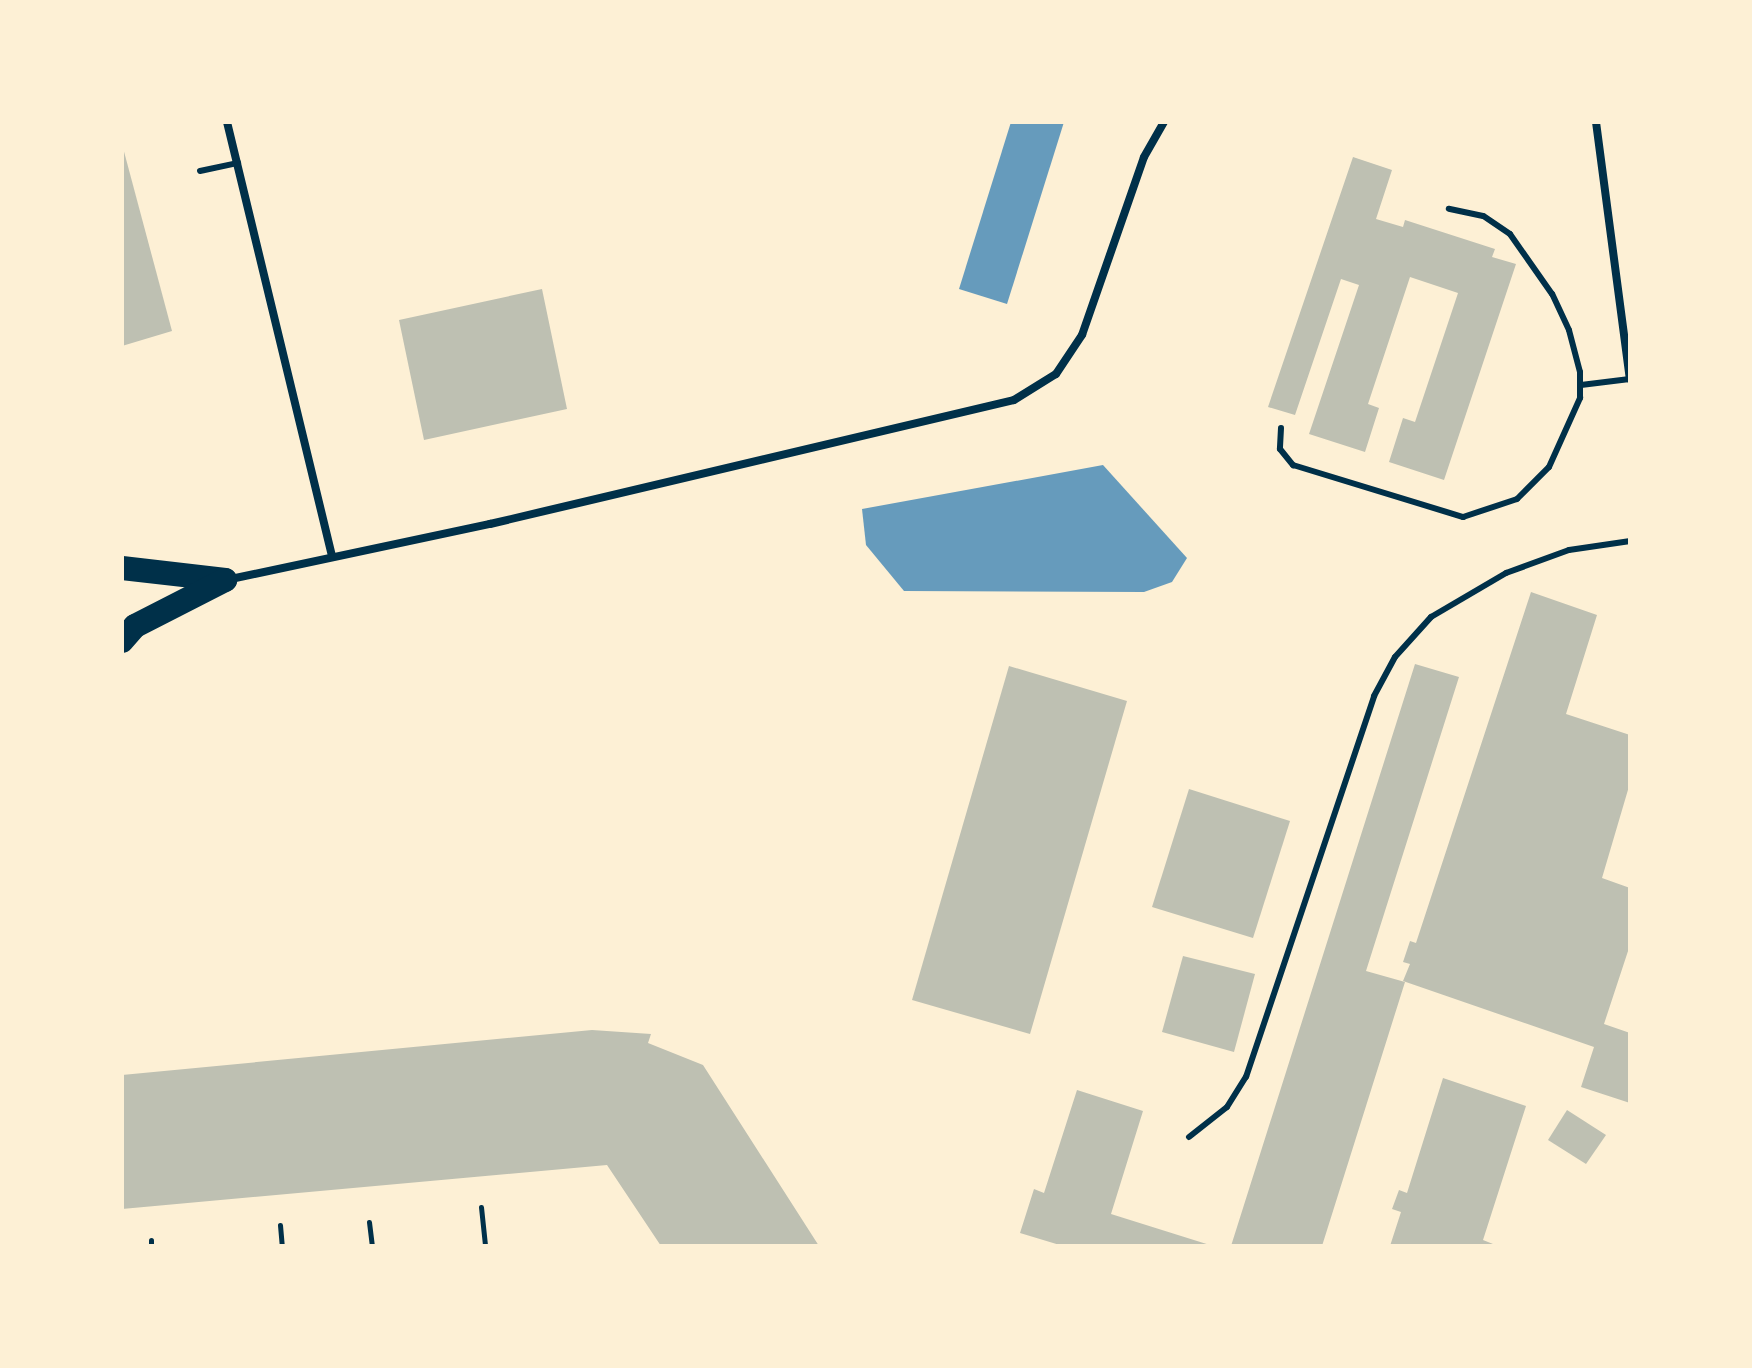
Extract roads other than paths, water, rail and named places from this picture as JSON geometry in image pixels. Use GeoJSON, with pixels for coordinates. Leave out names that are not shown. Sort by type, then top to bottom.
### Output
{"type":"FeatureCollection","features":[{"type":"Feature","properties":{"kind":"highway"},"geometry":{"type":"LineString","coordinates":[[122,568],[225,580]]}},
{"type":"Feature","properties":{"kind":"highway"},"geometry":{"type":"LineString","coordinates":[[122,641],[135,626],[225,580]]}},
{"type":"Feature","properties":{"kind":"street"},"geometry":{"type":"LineString","coordinates":[[227,122],[332,555]]}},
{"type":"Feature","properties":{"kind":"street"},"geometry":{"type":"LineString","coordinates":[[225,580],[490,524],[1014,400],[1056,374],[1082,335],[1144,157],[1164,122]]}},
{"type":"Feature","properties":{"kind":"street"},"geometry":{"type":"LineString","coordinates":[[1596,122],[1630,379]]}},
{"type":"Feature","properties":{"kind":"lane"},"geometry":{"type":"LineString","coordinates":[[200,171],[238,163]]}},
{"type":"Feature","properties":{"kind":"lane"},"geometry":{"type":"LineString","coordinates":[[1281,428],[1280,449],[1293,465],[1463,517],[1501,508],[1535,484],[1577,410],[1581,385],[1569,330],[1519,244],[1483,216],[1449,209]]}},
{"type":"Feature","properties":{"kind":"lane"},"geometry":{"type":"LineString","coordinates":[[1581,385],[1630,379]]}},
{"type":"Feature","properties":{"kind":"lane"},"geometry":{"type":"LineString","coordinates":[[1189,1137],[1227,1107],[1246,1077],[1360,736],[1395,657],[1431,617],[1506,573],[1569,550],[1630,541]]}},
{"type":"Feature","properties":{"kind":"water"},"geometry":{"type":"Polygon","coordinates":[[[1011,122],[1064,122],[1007,304],[959,289],[1011,122]]]}},
{"type":"Feature","properties":{"kind":"water"},"geometry":{"type":"Polygon","coordinates":[[[1103,465],[1187,558],[1172,582],[1144,592],[904,591],[866,545],[862,509],[1103,465]]]}}]}
